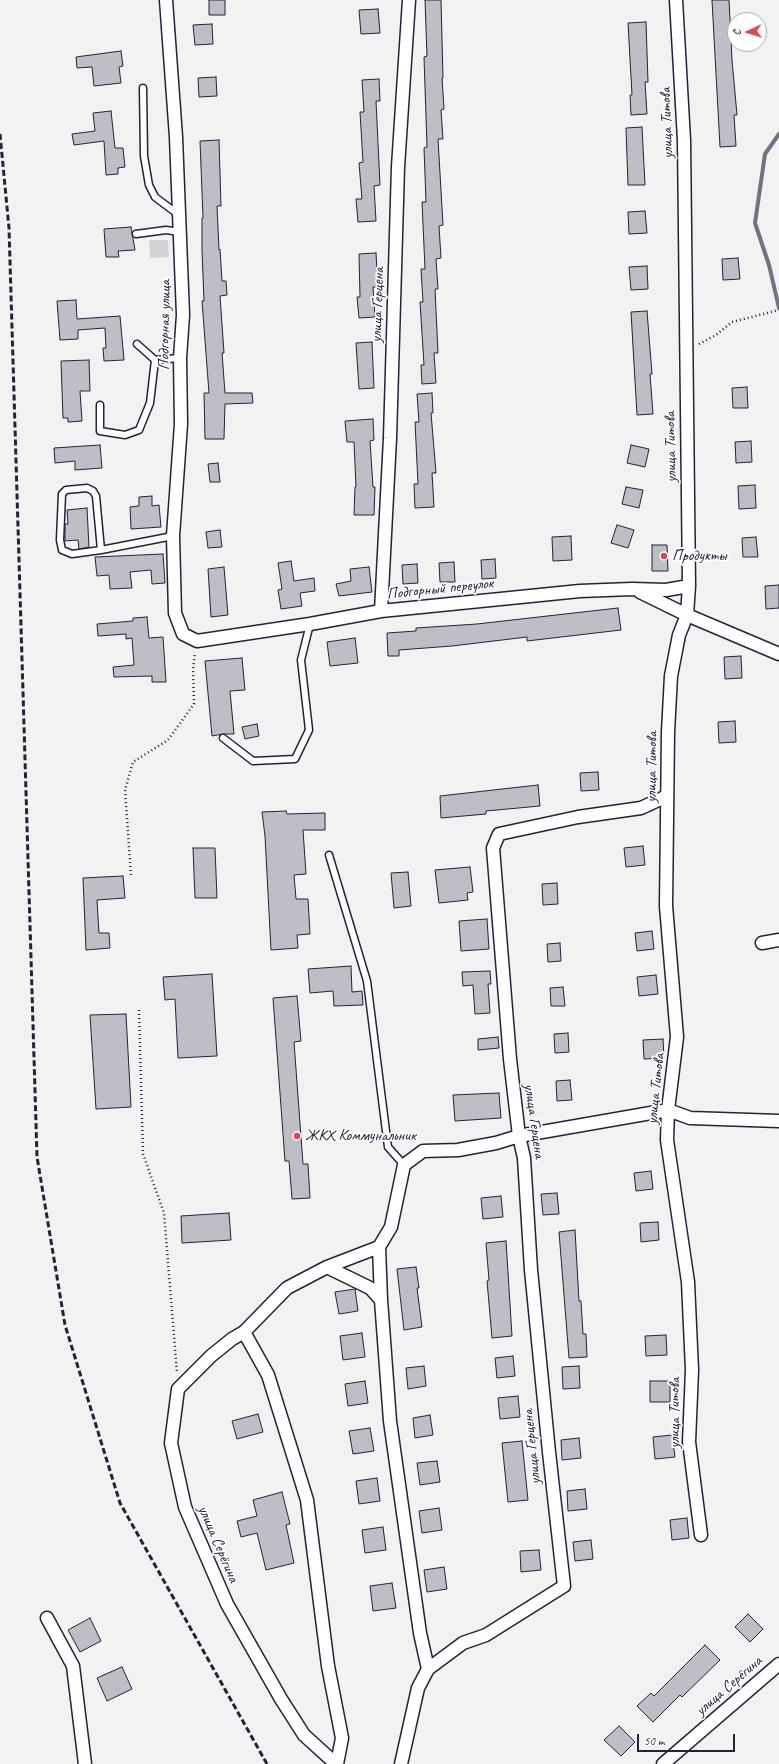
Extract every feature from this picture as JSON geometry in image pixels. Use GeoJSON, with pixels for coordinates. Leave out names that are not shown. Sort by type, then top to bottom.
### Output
{"type":"FeatureCollection","features":[{"type":"Feature","properties":{"kind":"street","name":"Подгорная улица"},"geometry":{"type":"LineString","coordinates":[[166,0],[176,137],[183,315],[180,358],[181,424],[173,536],[175,613],[183,634],[196,641]]}},
{"type":"Feature","properties":{"kind":"street","name":"улица Герцена"},"geometry":{"type":"LineString","coordinates":[[381,611],[390,438],[398,167],[409,0]]}},
{"type":"Feature","properties":{"kind":"street","name":"улица Титова"},"geometry":{"type":"LineString","coordinates":[[676,0],[684,140],[689,586],[688,615],[678,635],[671,676],[667,796],[666,906],[677,1037],[668,1110],[667,1140],[688,1282],[692,1370],[689,1442],[701,1535]]}},
{"type":"Feature","properties":{"kind":"street","name":"Подгорный переулок"},"geometry":{"type":"LineString","coordinates":[[196,641],[310,624],[381,611],[580,591],[632,589],[666,590],[689,586]]}},
{"type":"Feature","properties":{"kind":"street"},"geometry":{"type":"LineString","coordinates":[[632,589],[779,654]]}},
{"type":"Feature","properties":{"kind":"street","name":"улица Герцена"},"geometry":{"type":"LineString","coordinates":[[428,1669],[463,1643],[486,1635],[564,1586],[549,1460],[531,1270],[524,1158],[519,1136],[510,1059],[493,848],[499,834],[578,817],[641,808],[667,796]]}},
{"type":"Feature","properties":{"kind":"street"},"geometry":{"type":"LineString","coordinates":[[762,943],[779,940]]}},
{"type":"Feature","properties":{"kind":"street"},"geometry":{"type":"LineString","coordinates":[[401,1764],[418,1688],[428,1669],[420,1633],[390,1421],[381,1300],[380,1247],[391,1227],[404,1165],[423,1151],[458,1150],[496,1143],[519,1136],[668,1110],[690,1118],[779,1121]]}},
{"type":"Feature","properties":{"kind":"street"},"geometry":{"type":"LineString","coordinates":[[178,1390],[211,1356],[232,1339],[244,1332],[287,1288],[327,1267],[380,1247]]}},
{"type":"Feature","properties":{"kind":"street"},"geometry":{"type":"LineString","coordinates":[[327,1267],[370,1288],[381,1300]]}},
{"type":"Feature","properties":{"kind":"street","name":"улица Серёгина"},"geometry":{"type":"LineString","coordinates":[[178,1390],[171,1443],[185,1507],[227,1604],[281,1699],[304,1735],[336,1764],[342,1738],[328,1666],[307,1500],[268,1375],[244,1332]]}},
{"type":"Feature","properties":{"kind":"street"},"geometry":{"type":"LineString","coordinates":[[46,1618],[73,1666],[85,1764]]}},
{"type":"Feature","properties":{"kind":"street","name":"улица Серёгина"},"geometry":{"type":"LineString","coordinates":[[663,1764],[779,1664]]}},
{"type":"Feature","properties":{"kind":"lane"},"geometry":{"type":"LineString","coordinates":[[143,88],[144,156],[149,185],[155,197],[179,215]]}},
{"type":"Feature","properties":{"kind":"lane"},"geometry":{"type":"LineString","coordinates":[[136,234],[166,230],[180,232]]}},
{"type":"Feature","properties":{"kind":"lane"},"geometry":{"type":"LineString","coordinates":[[137,344],[155,360],[180,358]]}},
{"type":"Feature","properties":{"kind":"lane"},"geometry":{"type":"LineString","coordinates":[[100,405],[100,431],[125,436],[138,430],[150,403],[155,360]]}},
{"type":"Feature","properties":{"kind":"lane"},"geometry":{"type":"LineString","coordinates":[[101,550],[96,496],[93,490],[87,488],[66,490],[62,494],[60,540],[62,550],[72,554],[101,550],[173,536]]}},
{"type":"Feature","properties":{"kind":"lane"},"geometry":{"type":"LineString","coordinates":[[223,738],[253,760],[295,759],[309,730],[301,660],[310,624]]}},
{"type":"Feature","properties":{"kind":"lane"},"geometry":{"type":"LineString","coordinates":[[329,855],[367,981],[388,1147],[404,1165]]}},
{"type":"Feature","properties":{"kind":"path"},"geometry":{"type":"LineString","coordinates":[[686,350],[716,335],[732,322],[779,310]]}},
{"type":"Feature","properties":{"kind":"path"},"geometry":{"type":"LineString","coordinates":[[131,875],[125,790],[133,762],[168,740],[194,704],[193,670],[196,641]]}},
{"type":"Feature","properties":{"kind":"path"},"geometry":{"type":"LineString","coordinates":[[139,1010],[143,1154],[164,1213],[178,1390]]}},
{"type":"Feature","properties":{"kind":"shaded area"},"geometry":{"type":"Polygon","coordinates":[[[149,240],[168,240],[169,257],[150,258],[149,240]]]}},
{"type":"Feature","properties":{"kind":"building"},"geometry":{"type":"Polygon","coordinates":[[[209,0],[225,0],[225,15],[209,15],[209,0]]]}},
{"type":"Feature","properties":{"kind":"building"},"geometry":{"type":"Polygon","coordinates":[[[425,0],[441,0],[444,109],[441,110],[443,139],[438,139],[443,225],[439,226],[441,258],[436,259],[438,289],[435,289],[438,353],[434,353],[436,383],[422,384],[421,365],[424,365],[420,302],[423,302],[421,269],[425,269],[422,202],[426,202],[424,148],[427,147],[424,57],[427,56],[425,0]]]}},
{"type":"Feature","properties":{"kind":"building"},"geometry":{"type":"Polygon","coordinates":[[[712,0],[729,0],[730,12],[727,12],[727,52],[732,52],[737,115],[734,115],[736,146],[720,147],[712,0]]]}},
{"type":"Feature","properties":{"kind":"building"},"geometry":{"type":"Polygon","coordinates":[[[378,9],[380,33],[361,34],[359,10],[378,9]]]}},
{"type":"Feature","properties":{"kind":"building"},"geometry":{"type":"Polygon","coordinates":[[[646,22],[648,82],[645,82],[647,114],[631,115],[630,95],[632,95],[628,23],[646,22]]]}},
{"type":"Feature","properties":{"kind":"building"},"geometry":{"type":"Polygon","coordinates":[[[212,24],[213,44],[195,45],[193,25],[212,24]]]}},
{"type":"Feature","properties":{"kind":"building"},"geometry":{"type":"Polygon","coordinates":[[[121,51],[123,66],[119,67],[121,83],[94,86],[92,67],[77,68],[76,57],[121,51]]]}},
{"type":"Feature","properties":{"kind":"building"},"geometry":{"type":"Polygon","coordinates":[[[216,77],[217,96],[199,97],[198,78],[216,77]]]}},
{"type":"Feature","properties":{"kind":"building"},"geometry":{"type":"Polygon","coordinates":[[[379,79],[380,101],[376,101],[380,185],[374,186],[376,221],[358,222],[356,199],[362,199],[359,163],[363,162],[360,112],[364,112],[362,80],[379,79]]]}},
{"type":"Feature","properties":{"kind":"building"},"geometry":{"type":"Polygon","coordinates":[[[111,111],[115,148],[123,148],[125,167],[118,168],[118,174],[106,175],[104,141],[74,145],[72,134],[95,131],[93,113],[111,111]]]}},
{"type":"Feature","properties":{"kind":"building"},"geometry":{"type":"Polygon","coordinates":[[[642,127],[645,185],[628,185],[626,128],[642,127]]]}},
{"type":"Feature","properties":{"kind":"building"},"geometry":{"type":"Polygon","coordinates":[[[219,140],[221,206],[217,206],[219,250],[220,249],[222,281],[226,281],[227,295],[220,296],[225,393],[252,393],[253,403],[225,404],[224,439],[205,439],[204,393],[209,393],[202,301],[204,301],[202,250],[203,218],[200,141],[219,140]]]}},
{"type":"Feature","properties":{"kind":"building"},"geometry":{"type":"Polygon","coordinates":[[[645,211],[647,233],[629,234],[628,212],[645,211]]]}},
{"type":"Feature","properties":{"kind":"building"},"geometry":{"type":"Polygon","coordinates":[[[131,227],[135,250],[118,251],[119,257],[106,257],[104,229],[131,227]]]}},
{"type":"Feature","properties":{"kind":"building"},"geometry":{"type":"Polygon","coordinates":[[[376,253],[378,287],[373,287],[375,317],[359,318],[357,297],[360,297],[359,254],[376,253]]]}},
{"type":"Feature","properties":{"kind":"building"},"geometry":{"type":"Polygon","coordinates":[[[738,258],[740,279],[723,280],[722,259],[738,258]]]}},
{"type":"Feature","properties":{"kind":"building"},"geometry":{"type":"Polygon","coordinates":[[[647,266],[648,289],[631,290],[629,267],[647,266]]]}},
{"type":"Feature","properties":{"kind":"building"},"geometry":{"type":"Polygon","coordinates":[[[76,300],[77,319],[120,316],[124,360],[104,361],[103,348],[106,348],[105,328],[78,330],[78,339],[60,340],[57,301],[76,300]]]}},
{"type":"Feature","properties":{"kind":"building"},"geometry":{"type":"Polygon","coordinates":[[[647,311],[652,374],[650,374],[653,414],[637,415],[631,312],[647,311]]]}},
{"type":"Feature","properties":{"kind":"building"},"geometry":{"type":"Polygon","coordinates":[[[372,342],[374,388],[359,389],[356,343],[372,342]]]}},
{"type":"Feature","properties":{"kind":"building"},"geometry":{"type":"Polygon","coordinates":[[[89,360],[90,391],[80,391],[82,421],[68,422],[68,418],[63,418],[61,361],[89,360]]]}},
{"type":"Feature","properties":{"kind":"building"},"geometry":{"type":"Polygon","coordinates":[[[747,387],[748,408],[733,408],[732,388],[747,387]]]}},
{"type":"Feature","properties":{"kind":"building"},"geometry":{"type":"Polygon","coordinates":[[[432,393],[433,413],[431,413],[436,473],[432,473],[434,507],[415,508],[414,484],[418,484],[415,422],[419,422],[417,394],[432,393]]]}},
{"type":"Feature","properties":{"kind":"building"},"geometry":{"type":"Polygon","coordinates":[[[373,419],[374,440],[370,441],[373,487],[375,487],[374,515],[354,515],[356,487],[354,442],[347,442],[345,421],[373,419]]]}},
{"type":"Feature","properties":{"kind":"building"},"geometry":{"type":"Polygon","coordinates":[[[751,441],[752,462],[736,463],[735,442],[751,441]]]}},
{"type":"Feature","properties":{"kind":"building"},"geometry":{"type":"Polygon","coordinates":[[[100,445],[102,468],[75,470],[75,461],[55,463],[54,448],[100,445]]]}},
{"type":"Feature","properties":{"kind":"building"},"geometry":{"type":"Polygon","coordinates":[[[631,445],[649,449],[645,467],[627,463],[631,445]]]}},
{"type":"Feature","properties":{"kind":"building"},"geometry":{"type":"Polygon","coordinates":[[[218,463],[220,482],[210,482],[208,464],[218,463]]]}},
{"type":"Feature","properties":{"kind":"building"},"geometry":{"type":"Polygon","coordinates":[[[755,485],[756,508],[739,509],[738,486],[755,485]]]}},
{"type":"Feature","properties":{"kind":"building"},"geometry":{"type":"Polygon","coordinates":[[[626,487],[643,490],[639,508],[622,504],[626,487]]]}},
{"type":"Feature","properties":{"kind":"building"},"geometry":{"type":"Polygon","coordinates":[[[152,496],[152,506],[159,505],[161,527],[131,529],[130,507],[139,506],[139,497],[152,496]]]}},
{"type":"Feature","properties":{"kind":"building"},"geometry":{"type":"Polygon","coordinates":[[[87,508],[89,547],[79,549],[78,540],[65,541],[65,524],[68,524],[67,510],[87,508]]]}},
{"type":"Feature","properties":{"kind":"building"},"geometry":{"type":"Polygon","coordinates":[[[617,525],[634,530],[628,548],[611,543],[617,525]]]}},
{"type":"Feature","properties":{"kind":"building"},"geometry":{"type":"Polygon","coordinates":[[[220,530],[222,547],[208,548],[206,532],[220,530]]]}},
{"type":"Feature","properties":{"kind":"building"},"geometry":{"type":"Polygon","coordinates":[[[571,536],[572,560],[553,561],[552,537],[571,536]]]}},
{"type":"Feature","properties":{"kind":"building"},"geometry":{"type":"Polygon","coordinates":[[[756,537],[758,557],[743,557],[742,538],[756,537]]]}},
{"type":"Feature","properties":{"kind":"building"},"geometry":{"type":"Polygon","coordinates":[[[652,545],[667,545],[668,571],[652,571],[652,545]]]}},
{"type":"Feature","properties":{"kind":"building"},"geometry":{"type":"Polygon","coordinates":[[[163,554],[165,583],[152,584],[151,570],[130,572],[132,588],[110,589],[109,575],[97,576],[95,557],[163,554]]]}},
{"type":"Feature","properties":{"kind":"building"},"geometry":{"type":"Polygon","coordinates":[[[495,559],[496,578],[482,579],[481,560],[495,559]]]}},
{"type":"Feature","properties":{"kind":"building"},"geometry":{"type":"Polygon","coordinates":[[[291,561],[294,581],[314,578],[315,591],[300,593],[302,606],[281,609],[278,590],[282,589],[278,563],[291,561]]]}},
{"type":"Feature","properties":{"kind":"building"},"geometry":{"type":"Polygon","coordinates":[[[454,562],[455,582],[440,582],[439,563],[454,562]]]}},
{"type":"Feature","properties":{"kind":"building"},"geometry":{"type":"Polygon","coordinates":[[[417,564],[418,583],[403,584],[402,565],[417,564]]]}},
{"type":"Feature","properties":{"kind":"building"},"geometry":{"type":"Polygon","coordinates":[[[224,567],[228,615],[211,617],[208,569],[224,567]]]}},
{"type":"Feature","properties":{"kind":"building"},"geometry":{"type":"Polygon","coordinates":[[[369,567],[372,592],[339,596],[336,584],[351,581],[350,569],[369,567]]]}},
{"type":"Feature","properties":{"kind":"building"},"geometry":{"type":"Polygon","coordinates":[[[779,585],[779,608],[766,609],[765,586],[779,585]]]}},
{"type":"Feature","properties":{"kind":"building"},"geometry":{"type":"Polygon","coordinates":[[[618,608],[621,630],[527,641],[527,637],[452,646],[399,650],[399,656],[388,656],[387,633],[416,631],[416,628],[477,624],[618,608]]]}},
{"type":"Feature","properties":{"kind":"building"},"geometry":{"type":"Polygon","coordinates":[[[147,617],[149,638],[163,637],[166,682],[152,682],[152,676],[114,677],[113,667],[134,665],[132,638],[126,639],[126,634],[98,636],[97,624],[133,621],[133,618],[147,617]]]}},
{"type":"Feature","properties":{"kind":"building"},"geometry":{"type":"Polygon","coordinates":[[[355,638],[358,663],[330,666],[327,642],[355,638]]]}},
{"type":"Feature","properties":{"kind":"building"},"geometry":{"type":"Polygon","coordinates":[[[741,656],[742,678],[725,679],[724,657],[741,656]]]}},
{"type":"Feature","properties":{"kind":"building"},"geometry":{"type":"Polygon","coordinates":[[[242,658],[245,690],[230,691],[234,734],[212,736],[205,661],[242,658]]]}},
{"type":"Feature","properties":{"kind":"building"},"geometry":{"type":"Polygon","coordinates":[[[735,721],[736,742],[719,743],[718,722],[735,721]]]}},
{"type":"Feature","properties":{"kind":"building"},"geometry":{"type":"Polygon","coordinates":[[[257,724],[259,736],[245,739],[242,727],[257,724]]]}},
{"type":"Feature","properties":{"kind":"building"},"geometry":{"type":"Polygon","coordinates":[[[598,772],[599,790],[581,791],[580,773],[598,772]]]}},
{"type":"Feature","properties":{"kind":"building"},"geometry":{"type":"Polygon","coordinates":[[[538,785],[540,806],[486,811],[486,814],[441,818],[440,796],[538,785]]]}},
{"type":"Feature","properties":{"kind":"building"},"geometry":{"type":"Polygon","coordinates":[[[286,811],[287,814],[325,813],[325,830],[303,830],[306,874],[294,875],[296,899],[308,899],[310,934],[297,935],[298,948],[271,950],[265,836],[262,812],[286,811]]]}},
{"type":"Feature","properties":{"kind":"building"},"geometry":{"type":"Polygon","coordinates":[[[643,846],[645,865],[626,867],[624,848],[643,846]]]}},
{"type":"Feature","properties":{"kind":"building"},"geometry":{"type":"Polygon","coordinates":[[[193,848],[215,848],[217,898],[195,898],[193,848]]]}},
{"type":"Feature","properties":{"kind":"building"},"geometry":{"type":"Polygon","coordinates":[[[470,867],[473,892],[467,893],[468,900],[439,903],[435,870],[470,867]]]}},
{"type":"Feature","properties":{"kind":"building"},"geometry":{"type":"Polygon","coordinates":[[[408,872],[411,906],[394,908],[391,873],[408,872]]]}},
{"type":"Feature","properties":{"kind":"building"},"geometry":{"type":"Polygon","coordinates":[[[123,876],[125,898],[97,900],[99,933],[109,933],[110,948],[86,950],[83,878],[123,876]]]}},
{"type":"Feature","properties":{"kind":"building"},"geometry":{"type":"Polygon","coordinates":[[[557,883],[558,904],[543,905],[542,884],[557,883]]]}},
{"type":"Feature","properties":{"kind":"building"},"geometry":{"type":"Polygon","coordinates":[[[487,919],[489,949],[461,951],[459,921],[487,919]]]}},
{"type":"Feature","properties":{"kind":"building"},"geometry":{"type":"Polygon","coordinates":[[[652,931],[654,949],[637,951],[635,933],[652,931]]]}},
{"type":"Feature","properties":{"kind":"building"},"geometry":{"type":"Polygon","coordinates":[[[560,943],[561,961],[548,962],[547,944],[560,943]]]}},
{"type":"Feature","properties":{"kind":"building"},"geometry":{"type":"Polygon","coordinates":[[[351,966],[352,992],[362,991],[363,1005],[334,1006],[333,991],[310,993],[308,969],[351,966]]]}},
{"type":"Feature","properties":{"kind":"building"},"geometry":{"type":"Polygon","coordinates":[[[490,971],[491,984],[488,984],[490,1013],[475,1014],[473,985],[463,986],[462,972],[490,971]]]}},
{"type":"Feature","properties":{"kind":"building"},"geometry":{"type":"Polygon","coordinates":[[[212,974],[217,1056],[178,1058],[175,999],[165,1000],[163,977],[212,974]]]}},
{"type":"Feature","properties":{"kind":"building"},"geometry":{"type":"Polygon","coordinates":[[[656,975],[658,994],[639,996],[637,977],[656,975]]]}},
{"type":"Feature","properties":{"kind":"building"},"geometry":{"type":"Polygon","coordinates":[[[563,987],[565,1006],[551,1006],[550,988],[563,987]]]}},
{"type":"Feature","properties":{"kind":"building"},"geometry":{"type":"Polygon","coordinates":[[[297,996],[301,1041],[294,1042],[303,1164],[308,1164],[310,1198],[292,1199],[289,1161],[285,1161],[273,998],[297,996]]]}},
{"type":"Feature","properties":{"kind":"building"},"geometry":{"type":"Polygon","coordinates":[[[126,1014],[131,1107],[96,1109],[90,1015],[126,1014]]]}},
{"type":"Feature","properties":{"kind":"building"},"geometry":{"type":"Polygon","coordinates":[[[568,1033],[569,1052],[555,1053],[554,1034],[568,1033]]]}},
{"type":"Feature","properties":{"kind":"building"},"geometry":{"type":"Polygon","coordinates":[[[498,1037],[499,1048],[478,1050],[478,1039],[498,1037]]]}},
{"type":"Feature","properties":{"kind":"building"},"geometry":{"type":"Polygon","coordinates":[[[663,1039],[664,1058],[644,1059],[643,1040],[663,1039]]]}},
{"type":"Feature","properties":{"kind":"building"},"geometry":{"type":"Polygon","coordinates":[[[570,1080],[572,1100],[557,1101],[556,1081],[570,1080]]]}},
{"type":"Feature","properties":{"kind":"building"},"geometry":{"type":"Polygon","coordinates":[[[499,1093],[501,1118],[455,1121],[453,1095],[499,1093]]]}},
{"type":"Feature","properties":{"kind":"building"},"geometry":{"type":"Polygon","coordinates":[[[651,1171],[653,1189],[636,1191],[634,1173],[651,1171]]]}},
{"type":"Feature","properties":{"kind":"building"},"geometry":{"type":"Polygon","coordinates":[[[557,1193],[559,1214],[543,1215],[541,1194],[557,1193]]]}},
{"type":"Feature","properties":{"kind":"building"},"geometry":{"type":"Polygon","coordinates":[[[501,1196],[503,1217],[483,1219],[481,1198],[501,1196]]]}},
{"type":"Feature","properties":{"kind":"building"},"geometry":{"type":"Polygon","coordinates":[[[229,1213],[231,1240],[182,1243],[181,1216],[229,1213]]]}},
{"type":"Feature","properties":{"kind":"building"},"geometry":{"type":"Polygon","coordinates":[[[658,1222],[659,1240],[641,1242],[640,1223],[658,1222]]]}},
{"type":"Feature","properties":{"kind":"building"},"geometry":{"type":"Polygon","coordinates":[[[575,1230],[579,1301],[581,1301],[583,1334],[586,1334],[587,1357],[569,1358],[559,1232],[575,1230]]]}},
{"type":"Feature","properties":{"kind":"building"},"geometry":{"type":"Polygon","coordinates":[[[506,1241],[512,1336],[492,1338],[487,1281],[489,1280],[486,1243],[506,1241]]]}},
{"type":"Feature","properties":{"kind":"building"},"geometry":{"type":"Polygon","coordinates":[[[416,1267],[422,1327],[404,1330],[397,1269],[416,1267]]]}},
{"type":"Feature","properties":{"kind":"building"},"geometry":{"type":"Polygon","coordinates":[[[355,1289],[358,1311],[339,1314],[335,1292],[355,1289]]]}},
{"type":"Feature","properties":{"kind":"building"},"geometry":{"type":"Polygon","coordinates":[[[362,1333],[365,1357],[343,1360],[340,1336],[362,1333]]]}},
{"type":"Feature","properties":{"kind":"building"},"geometry":{"type":"Polygon","coordinates":[[[666,1335],[667,1355],[646,1356],[645,1336],[666,1335]]]}},
{"type":"Feature","properties":{"kind":"building"},"geometry":{"type":"Polygon","coordinates":[[[513,1356],[515,1376],[497,1378],[495,1358],[513,1356]]]}},
{"type":"Feature","properties":{"kind":"building"},"geometry":{"type":"Polygon","coordinates":[[[424,1366],[426,1386],[408,1389],[406,1368],[424,1366]]]}},
{"type":"Feature","properties":{"kind":"building"},"geometry":{"type":"Polygon","coordinates":[[[579,1366],[580,1388],[563,1389],[562,1367],[579,1366]]]}},
{"type":"Feature","properties":{"kind":"building"},"geometry":{"type":"Polygon","coordinates":[[[365,1381],[368,1403],[348,1406],[345,1384],[365,1381]]]}},
{"type":"Feature","properties":{"kind":"building"},"geometry":{"type":"Polygon","coordinates":[[[650,1381],[670,1381],[670,1402],[650,1402],[650,1381]]]}},
{"type":"Feature","properties":{"kind":"building"},"geometry":{"type":"Polygon","coordinates":[[[518,1396],[520,1417],[500,1419],[498,1398],[518,1396]]]}},
{"type":"Feature","properties":{"kind":"building"},"geometry":{"type":"Polygon","coordinates":[[[258,1414],[263,1432],[237,1439],[232,1421],[258,1414]]]}},
{"type":"Feature","properties":{"kind":"building"},"geometry":{"type":"Polygon","coordinates":[[[430,1415],[433,1435],[415,1438],[413,1418],[430,1415]]]}},
{"type":"Feature","properties":{"kind":"building"},"geometry":{"type":"Polygon","coordinates":[[[370,1428],[374,1451],[353,1454],[349,1431],[370,1428]]]}},
{"type":"Feature","properties":{"kind":"building"},"geometry":{"type":"Polygon","coordinates":[[[672,1435],[675,1457],[655,1459],[653,1437],[672,1435]]]}},
{"type":"Feature","properties":{"kind":"building"},"geometry":{"type":"Polygon","coordinates":[[[579,1438],[581,1458],[562,1460],[561,1440],[579,1438]]]}},
{"type":"Feature","properties":{"kind":"building"},"geometry":{"type":"Polygon","coordinates":[[[522,1441],[528,1500],[508,1502],[502,1443],[522,1441]]]}},
{"type":"Feature","properties":{"kind":"building"},"geometry":{"type":"Polygon","coordinates":[[[437,1461],[440,1482],[420,1485],[417,1463],[437,1461]]]}},
{"type":"Feature","properties":{"kind":"building"},"geometry":{"type":"Polygon","coordinates":[[[377,1478],[380,1501],[359,1504],[356,1481],[377,1478]]]}},
{"type":"Feature","properties":{"kind":"building"},"geometry":{"type":"Polygon","coordinates":[[[585,1489],[587,1509],[568,1511],[567,1491],[585,1489]]]}},
{"type":"Feature","properties":{"kind":"building"},"geometry":{"type":"Polygon","coordinates":[[[282,1492],[290,1524],[286,1525],[294,1563],[266,1570],[257,1533],[241,1537],[237,1521],[257,1516],[253,1500],[282,1492]]]}},
{"type":"Feature","properties":{"kind":"building"},"geometry":{"type":"Polygon","coordinates":[[[439,1508],[442,1530],[422,1533],[419,1511],[439,1508]]]}},
{"type":"Feature","properties":{"kind":"building"},"geometry":{"type":"Polygon","coordinates":[[[687,1518],[689,1538],[672,1540],[670,1520],[687,1518]]]}},
{"type":"Feature","properties":{"kind":"building"},"geometry":{"type":"Polygon","coordinates":[[[383,1527],[386,1550],[365,1553],[362,1530],[383,1527]]]}},
{"type":"Feature","properties":{"kind":"building"},"geometry":{"type":"Polygon","coordinates":[[[591,1540],[593,1559],[575,1561],[573,1542],[591,1540]]]}},
{"type":"Feature","properties":{"kind":"building"},"geometry":{"type":"Polygon","coordinates":[[[539,1550],[541,1570],[521,1572],[520,1551],[539,1550]]]}},
{"type":"Feature","properties":{"kind":"building"},"geometry":{"type":"Polygon","coordinates":[[[444,1567],[447,1589],[427,1592],[424,1570],[444,1567]]]}},
{"type":"Feature","properties":{"kind":"building"},"geometry":{"type":"Polygon","coordinates":[[[392,1583],[396,1608],[373,1611],[370,1586],[392,1583]]]}},
{"type":"Feature","properties":{"kind":"building"},"geometry":{"type":"Polygon","coordinates":[[[748,1614],[763,1629],[750,1642],[735,1627],[748,1614]]]}},
{"type":"Feature","properties":{"kind":"building"},"geometry":{"type":"Polygon","coordinates":[[[90,1618],[101,1641],[80,1652],[68,1630],[90,1618]]]}},
{"type":"Feature","properties":{"kind":"building"},"geometry":{"type":"Polygon","coordinates":[[[705,1645],[720,1660],[682,1697],[680,1695],[653,1722],[637,1706],[651,1693],[654,1696],[705,1645]]]}},
{"type":"Feature","properties":{"kind":"building"},"geometry":{"type":"Polygon","coordinates":[[[122,1667],[132,1689],[107,1701],[97,1678],[122,1667]]]}},
{"type":"Feature","properties":{"kind":"building"},"geometry":{"type":"Polygon","coordinates":[[[619,1726],[635,1742],[621,1756],[604,1740],[619,1726]]]}},
{"type":"Feature","properties":{"kind":"waterway"},"geometry":{"type":"LineString","coordinates":[[779,134],[765,154],[755,223],[769,265],[779,308]]}},
{"type":"Feature","properties":{"kind":"railway"},"geometry":{"type":"LineString","coordinates":[[0,134],[9,228],[37,1157],[65,1325],[120,1503],[267,1764]]}},
{"type":"Feature","properties":{"kind":"place","name":"Продукты"},"geometry":{"type":"Point","coordinates":[664,556]}},
{"type":"Feature","properties":{"kind":"place","name":"ЖКХ Коммунальник"},"geometry":{"type":"Point","coordinates":[297,1136]}}]}
